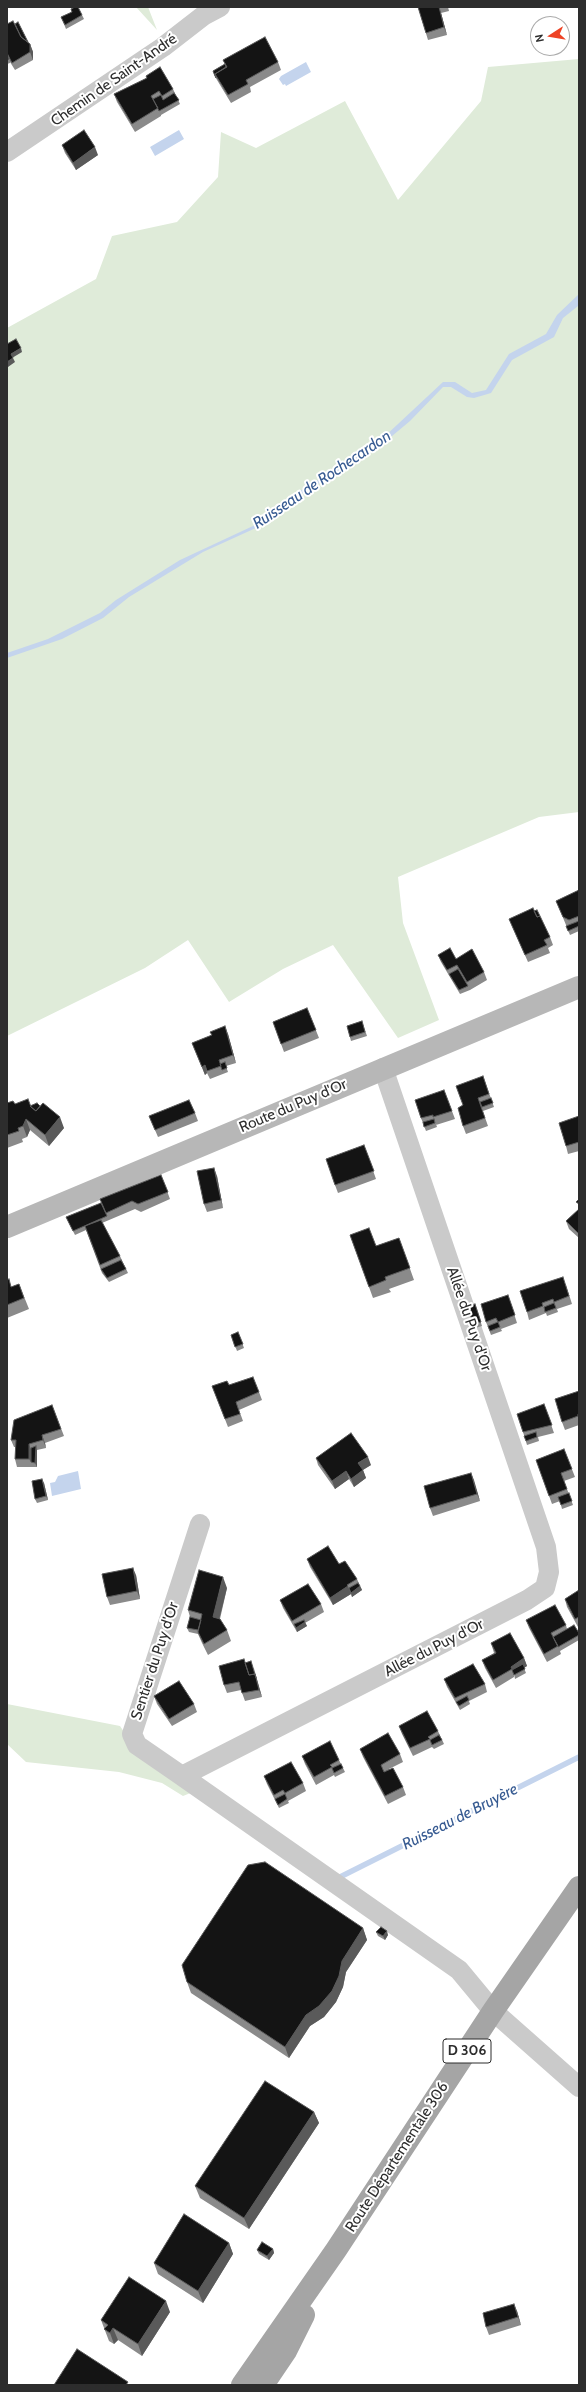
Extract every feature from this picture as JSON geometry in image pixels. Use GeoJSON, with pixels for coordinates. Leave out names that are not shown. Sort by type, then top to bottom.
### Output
{"type":"FeatureCollection","features":[{"type":"Feature","properties":{"kind":"main road","name":"Route du Puy d'Or"},"geometry":{"type":"LineString","coordinates":[[7,1226],[579,987]]}},
{"type":"Feature","properties":{"kind":"main road","name":"Route Départementale 306"},"geometry":{"type":"LineString","coordinates":[[242,2385],[336,2250],[493,2011],[579,1887]]}},
{"type":"Feature","properties":{"kind":"main road","name":"Route Départementale 306"},"geometry":{"type":"LineString","coordinates":[[263,2385],[286,2351],[336,2250]]}},
{"type":"Feature","properties":{"kind":"street","name":"Chemin de Saint-André"},"geometry":{"type":"LineString","coordinates":[[7,152],[163,47],[203,16],[220,7]]}},
{"type":"Feature","properties":{"kind":"street","name":"Allée du Puy d'Or"},"geometry":{"type":"LineString","coordinates":[[182,1776],[527,1600],[545,1588],[549,1572],[546,1547],[383,1068]]}},
{"type":"Feature","properties":{"kind":"street","name":"Sentier du Puy d'Or"},"geometry":{"type":"LineString","coordinates":[[182,1776],[137,1745],[132,1734],[200,1524]]}},
{"type":"Feature","properties":{"kind":"street"},"geometry":{"type":"LineString","coordinates":[[182,1776],[459,1970],[493,2011],[561,2069],[579,2088]]}},
{"type":"Feature","properties":{"kind":"green space"},"geometry":{"type":"Polygon","coordinates":[[[136,7],[148,7],[157,30],[136,7]]]}},
{"type":"Feature","properties":{"kind":"green space"},"geometry":{"type":"Polygon","coordinates":[[[579,59],[579,812],[539,817],[398,877],[403,923],[439,1020],[398,1038],[333,945],[283,969],[229,1002],[188,940],[145,968],[7,1036],[7,328],[96,279],[112,236],[177,222],[218,177],[221,132],[256,148],[345,101],[398,200],[481,101],[488,67],[579,59]]]}},
{"type":"Feature","properties":{"kind":"green space"},"geometry":{"type":"Polygon","coordinates":[[[7,1704],[120,1726],[144,1761],[193,1792],[183,1796],[162,1783],[119,1772],[26,1762],[7,1744],[7,1704]]]}},
{"type":"Feature","properties":{"kind":"water"},"geometry":{"type":"Polygon","coordinates":[[[306,62],[311,72],[286,86],[285,84],[283,85],[279,79],[281,76],[306,62]]]}},
{"type":"Feature","properties":{"kind":"water"},"geometry":{"type":"Polygon","coordinates":[[[179,130],[184,139],[155,156],[150,147],[179,130]]]}},
{"type":"Feature","properties":{"kind":"water","name":"Ruisseau de Rochecardon"},"geometry":{"type":"Polygon","coordinates":[[[579,294],[578,306],[563,318],[554,337],[512,360],[491,393],[474,398],[467,397],[451,387],[443,387],[410,421],[380,446],[343,470],[304,492],[269,522],[203,552],[129,597],[103,618],[62,639],[7,658],[7,653],[48,639],[100,613],[116,600],[180,560],[268,519],[304,488],[346,464],[383,438],[443,382],[455,382],[472,393],[486,390],[509,354],[546,334],[557,315],[579,294]]]}},
{"type":"Feature","properties":{"kind":"water"},"geometry":{"type":"Polygon","coordinates":[[[78,1471],[81,1489],[52,1496],[50,1483],[55,1482],[58,1476],[78,1471]]]}},
{"type":"Feature","properties":{"kind":"building"},"geometry":{"type":"Polygon","coordinates":[[[78,7],[82,15],[65,25],[61,17],[72,12],[71,9],[78,7]]]}},
{"type":"Feature","properties":{"kind":"building"},"geometry":{"type":"Polygon","coordinates":[[[418,7],[439,7],[444,27],[426,33],[418,7]]]}},
{"type":"Feature","properties":{"kind":"building"},"geometry":{"type":"Polygon","coordinates":[[[13,21],[21,37],[30,44],[30,52],[12,63],[7,53],[7,24],[13,21]]]}},
{"type":"Feature","properties":{"kind":"building"},"geometry":{"type":"Polygon","coordinates":[[[18,22],[28,42],[21,37],[15,24],[18,22]]]}},
{"type":"Feature","properties":{"kind":"building"},"geometry":{"type":"Polygon","coordinates":[[[265,37],[278,62],[246,80],[248,84],[228,95],[215,74],[227,67],[223,60],[265,37]]]}},
{"type":"Feature","properties":{"kind":"building"},"geometry":{"type":"Polygon","coordinates":[[[225,64],[226,67],[215,74],[216,78],[213,71],[225,64]]]}},
{"type":"Feature","properties":{"kind":"building"},"geometry":{"type":"Polygon","coordinates":[[[160,67],[173,89],[162,96],[159,91],[151,96],[158,108],[132,124],[114,94],[147,78],[146,76],[160,67]]]}},
{"type":"Feature","properties":{"kind":"building"},"geometry":{"type":"Polygon","coordinates":[[[174,93],[179,100],[159,111],[153,99],[161,95],[163,100],[174,93]]]}},
{"type":"Feature","properties":{"kind":"building"},"geometry":{"type":"Polygon","coordinates":[[[84,130],[95,147],[73,163],[62,145],[84,130]]]}},
{"type":"Feature","properties":{"kind":"building"},"geometry":{"type":"Polygon","coordinates":[[[16,339],[21,348],[11,354],[13,358],[7,362],[7,344],[16,339]]]}},
{"type":"Feature","properties":{"kind":"building"},"geometry":{"type":"Polygon","coordinates":[[[579,890],[579,916],[569,920],[563,917],[556,901],[579,890]]]}},
{"type":"Feature","properties":{"kind":"building"},"geometry":{"type":"Polygon","coordinates":[[[533,908],[537,917],[540,916],[550,937],[544,940],[547,945],[525,955],[509,919],[533,908]]]}},
{"type":"Feature","properties":{"kind":"building"},"geometry":{"type":"Polygon","coordinates":[[[537,910],[540,916],[537,917],[534,911],[537,910]]]}},
{"type":"Feature","properties":{"kind":"building"},"geometry":{"type":"Polygon","coordinates":[[[579,921],[579,926],[568,931],[566,926],[579,921]]]}},
{"type":"Feature","properties":{"kind":"building"},"geometry":{"type":"Polygon","coordinates":[[[450,948],[456,959],[472,949],[484,972],[467,982],[457,965],[447,970],[438,955],[450,948]]]}},
{"type":"Feature","properties":{"kind":"building"},"geometry":{"type":"Polygon","coordinates":[[[458,969],[468,986],[459,990],[449,974],[458,969]]]}},
{"type":"Feature","properties":{"kind":"building"},"geometry":{"type":"Polygon","coordinates":[[[307,1008],[316,1030],[281,1044],[273,1022],[307,1008]]]}},
{"type":"Feature","properties":{"kind":"building"},"geometry":{"type":"Polygon","coordinates":[[[362,1021],[365,1032],[350,1037],[347,1026],[362,1021]]]}},
{"type":"Feature","properties":{"kind":"building"},"geometry":{"type":"Polygon","coordinates":[[[225,1026],[233,1055],[219,1060],[221,1066],[207,1071],[205,1065],[202,1067],[192,1043],[212,1035],[210,1032],[225,1026]]]}},
{"type":"Feature","properties":{"kind":"building"},"geometry":{"type":"Polygon","coordinates":[[[225,1062],[227,1068],[222,1070],[220,1064],[225,1062]]]}},
{"type":"Feature","properties":{"kind":"building"},"geometry":{"type":"Polygon","coordinates":[[[483,1076],[489,1094],[478,1098],[485,1118],[463,1126],[458,1108],[463,1105],[456,1086],[483,1076]]]}},
{"type":"Feature","properties":{"kind":"building"},"geometry":{"type":"Polygon","coordinates":[[[444,1090],[452,1111],[433,1117],[433,1115],[421,1118],[415,1100],[444,1090]]]}},
{"type":"Feature","properties":{"kind":"building"},"geometry":{"type":"Polygon","coordinates":[[[491,1098],[493,1103],[482,1107],[480,1102],[491,1098]]]}},
{"type":"Feature","properties":{"kind":"building"},"geometry":{"type":"Polygon","coordinates":[[[28,1099],[31,1107],[36,1111],[43,1103],[60,1117],[45,1135],[26,1119],[23,1126],[18,1128],[19,1131],[7,1135],[7,1103],[13,1101],[15,1104],[28,1099]]]}},
{"type":"Feature","properties":{"kind":"building"},"geometry":{"type":"Polygon","coordinates":[[[189,1100],[195,1113],[155,1130],[149,1116],[189,1100]]]}},
{"type":"Feature","properties":{"kind":"building"},"geometry":{"type":"Polygon","coordinates":[[[37,1103],[40,1106],[36,1111],[30,1106],[37,1103]]]}},
{"type":"Feature","properties":{"kind":"building"},"geometry":{"type":"Polygon","coordinates":[[[579,1116],[579,1142],[566,1146],[559,1123],[579,1116]]]}},
{"type":"Feature","properties":{"kind":"building"},"geometry":{"type":"Polygon","coordinates":[[[434,1119],[435,1123],[424,1127],[423,1122],[434,1119]]]}},
{"type":"Feature","properties":{"kind":"building"},"geometry":{"type":"Polygon","coordinates":[[[364,1145],[374,1171],[335,1185],[326,1159],[364,1145]]]}},
{"type":"Feature","properties":{"kind":"building"},"geometry":{"type":"Polygon","coordinates":[[[214,1168],[221,1200],[204,1204],[197,1171],[214,1168]]]}},
{"type":"Feature","properties":{"kind":"building"},"geometry":{"type":"Polygon","coordinates":[[[161,1175],[168,1192],[138,1204],[132,1201],[106,1213],[100,1199],[161,1175]]]}},
{"type":"Feature","properties":{"kind":"building"},"geometry":{"type":"Polygon","coordinates":[[[101,1203],[107,1216],[73,1231],[66,1217],[101,1203]]]}},
{"type":"Feature","properties":{"kind":"building"},"geometry":{"type":"Polygon","coordinates":[[[579,1209],[579,1234],[566,1221],[579,1209]]]}},
{"type":"Feature","properties":{"kind":"building"},"geometry":{"type":"Polygon","coordinates":[[[101,1220],[120,1256],[100,1265],[85,1226],[101,1220]]]}},
{"type":"Feature","properties":{"kind":"building"},"geometry":{"type":"Polygon","coordinates":[[[369,1228],[376,1246],[399,1238],[410,1268],[385,1277],[386,1280],[369,1287],[350,1235],[369,1228]]]}},
{"type":"Feature","properties":{"kind":"building"},"geometry":{"type":"Polygon","coordinates":[[[121,1260],[126,1269],[107,1278],[101,1269],[121,1260]]]}},
{"type":"Feature","properties":{"kind":"building"},"geometry":{"type":"Polygon","coordinates":[[[563,1277],[569,1296],[554,1302],[553,1299],[542,1303],[543,1306],[527,1312],[520,1291],[563,1277]]]}},
{"type":"Feature","properties":{"kind":"building"},"geometry":{"type":"Polygon","coordinates":[[[9,1279],[11,1287],[19,1284],[24,1298],[7,1305],[7,1280],[9,1279]]]}},
{"type":"Feature","properties":{"kind":"building"},"geometry":{"type":"Polygon","coordinates":[[[508,1295],[515,1315],[498,1322],[496,1318],[486,1322],[481,1304],[508,1295]]]}},
{"type":"Feature","properties":{"kind":"building"},"geometry":{"type":"Polygon","coordinates":[[[554,1303],[556,1308],[545,1312],[544,1307],[554,1303]]]}},
{"type":"Feature","properties":{"kind":"building"},"geometry":{"type":"Polygon","coordinates":[[[475,1304],[481,1322],[473,1324],[468,1306],[475,1304]]]}},
{"type":"Feature","properties":{"kind":"building"},"geometry":{"type":"Polygon","coordinates":[[[498,1322],[500,1327],[490,1331],[488,1326],[498,1322]]]}},
{"type":"Feature","properties":{"kind":"building"},"geometry":{"type":"Polygon","coordinates":[[[238,1332],[243,1344],[235,1347],[231,1335],[238,1332]]]}},
{"type":"Feature","properties":{"kind":"building"},"geometry":{"type":"Polygon","coordinates":[[[253,1377],[259,1392],[236,1402],[240,1414],[225,1419],[212,1386],[227,1381],[229,1385],[253,1377]]]}},
{"type":"Feature","properties":{"kind":"building"},"geometry":{"type":"Polygon","coordinates":[[[579,1391],[578,1416],[562,1422],[555,1399],[579,1391]]]}},
{"type":"Feature","properties":{"kind":"building"},"geometry":{"type":"Polygon","coordinates":[[[544,1404],[552,1425],[523,1432],[517,1414],[544,1404]]]}},
{"type":"Feature","properties":{"kind":"building"},"geometry":{"type":"Polygon","coordinates":[[[52,1405],[61,1429],[42,1435],[43,1440],[29,1444],[29,1459],[15,1459],[16,1440],[11,1440],[14,1420],[52,1405]]]}},
{"type":"Feature","properties":{"kind":"building"},"geometry":{"type":"Polygon","coordinates":[[[536,1432],[537,1437],[526,1441],[524,1436],[536,1432]]]}},
{"type":"Feature","properties":{"kind":"building"},"geometry":{"type":"Polygon","coordinates":[[[351,1433],[368,1457],[358,1463],[363,1470],[351,1479],[346,1471],[332,1481],[316,1458],[351,1433]]]}},
{"type":"Feature","properties":{"kind":"building"},"geometry":{"type":"Polygon","coordinates":[[[36,1446],[35,1463],[31,1462],[31,1448],[36,1446]]]}},
{"type":"Feature","properties":{"kind":"building"},"geometry":{"type":"Polygon","coordinates":[[[564,1449],[572,1469],[561,1473],[567,1489],[549,1496],[536,1460],[564,1449]]]}},
{"type":"Feature","properties":{"kind":"building"},"geometry":{"type":"Polygon","coordinates":[[[471,1473],[477,1494],[430,1508],[424,1486],[471,1473]]]}},
{"type":"Feature","properties":{"kind":"building"},"geometry":{"type":"Polygon","coordinates":[[[42,1479],[46,1496],[35,1499],[32,1481],[42,1479]]]}},
{"type":"Feature","properties":{"kind":"building"},"geometry":{"type":"Polygon","coordinates":[[[569,1493],[572,1501],[561,1505],[558,1497],[569,1493]]]}},
{"type":"Feature","properties":{"kind":"building"},"geometry":{"type":"Polygon","coordinates":[[[328,1546],[339,1564],[345,1561],[357,1579],[330,1598],[307,1559],[328,1546]]]}},
{"type":"Feature","properties":{"kind":"building"},"geometry":{"type":"Polygon","coordinates":[[[133,1568],[137,1591],[107,1597],[102,1574],[133,1568]]]}},
{"type":"Feature","properties":{"kind":"building"},"geometry":{"type":"Polygon","coordinates":[[[199,1570],[223,1577],[213,1617],[220,1619],[227,1630],[204,1644],[198,1632],[202,1614],[188,1610],[199,1570]]]}},
{"type":"Feature","properties":{"kind":"building"},"geometry":{"type":"Polygon","coordinates":[[[358,1583],[360,1586],[351,1593],[349,1588],[358,1583]]]}},
{"type":"Feature","properties":{"kind":"building"},"geometry":{"type":"Polygon","coordinates":[[[308,1584],[321,1604],[292,1621],[280,1600],[308,1584]]]}},
{"type":"Feature","properties":{"kind":"building"},"geometry":{"type":"Polygon","coordinates":[[[579,1590],[579,1617],[575,1619],[565,1599],[579,1590]]]}},
{"type":"Feature","properties":{"kind":"building"},"geometry":{"type":"Polygon","coordinates":[[[555,1605],[566,1625],[551,1633],[558,1646],[544,1654],[526,1620],[555,1605]]]}},
{"type":"Feature","properties":{"kind":"building"},"geometry":{"type":"Polygon","coordinates":[[[190,1617],[201,1620],[198,1630],[187,1628],[190,1617]]]}},
{"type":"Feature","properties":{"kind":"building"},"geometry":{"type":"Polygon","coordinates":[[[304,1620],[305,1622],[296,1628],[294,1624],[304,1620]]]}},
{"type":"Feature","properties":{"kind":"building"},"geometry":{"type":"Polygon","coordinates":[[[574,1625],[579,1635],[558,1647],[553,1637],[574,1625]]]}},
{"type":"Feature","properties":{"kind":"building"},"geometry":{"type":"Polygon","coordinates":[[[510,1633],[524,1658],[511,1667],[512,1669],[493,1680],[482,1660],[496,1653],[491,1643],[510,1633]]]}},
{"type":"Feature","properties":{"kind":"building"},"geometry":{"type":"Polygon","coordinates":[[[244,1659],[249,1675],[255,1674],[259,1690],[242,1693],[239,1682],[224,1685],[219,1666],[244,1659]]]}},
{"type":"Feature","properties":{"kind":"building"},"geometry":{"type":"Polygon","coordinates":[[[251,1661],[255,1674],[249,1675],[245,1663],[251,1661]]]}},
{"type":"Feature","properties":{"kind":"building"},"geometry":{"type":"Polygon","coordinates":[[[473,1664],[485,1684],[455,1698],[444,1679],[473,1664]]]}},
{"type":"Feature","properties":{"kind":"building"},"geometry":{"type":"Polygon","coordinates":[[[523,1664],[525,1669],[514,1675],[512,1670],[523,1664]]]}},
{"type":"Feature","properties":{"kind":"building"},"geometry":{"type":"Polygon","coordinates":[[[179,1681],[194,1704],[169,1719],[154,1696],[179,1681]]]}},
{"type":"Feature","properties":{"kind":"building"},"geometry":{"type":"Polygon","coordinates":[[[467,1696],[469,1700],[459,1706],[456,1702],[467,1696]]]}},
{"type":"Feature","properties":{"kind":"building"},"geometry":{"type":"Polygon","coordinates":[[[427,1711],[438,1731],[428,1737],[430,1739],[410,1748],[399,1726],[427,1711]]]}},
{"type":"Feature","properties":{"kind":"building"},"geometry":{"type":"Polygon","coordinates":[[[388,1733],[400,1754],[381,1765],[384,1772],[393,1768],[403,1787],[385,1796],[360,1749],[388,1733]]]}},
{"type":"Feature","properties":{"kind":"building"},"geometry":{"type":"Polygon","coordinates":[[[439,1735],[442,1740],[432,1745],[430,1740],[439,1735]]]}},
{"type":"Feature","properties":{"kind":"building"},"geometry":{"type":"Polygon","coordinates":[[[330,1741],[339,1760],[330,1765],[332,1767],[314,1777],[302,1756],[330,1741]]]}},
{"type":"Feature","properties":{"kind":"building"},"geometry":{"type":"Polygon","coordinates":[[[291,1762],[303,1783],[285,1793],[283,1790],[274,1795],[264,1776],[291,1762]]]}},
{"type":"Feature","properties":{"kind":"building"},"geometry":{"type":"Polygon","coordinates":[[[341,1764],[343,1768],[334,1773],[332,1768],[341,1764]]]}},
{"type":"Feature","properties":{"kind":"building"},"geometry":{"type":"Polygon","coordinates":[[[285,1794],[287,1799],[278,1805],[275,1799],[285,1794]]]}},
{"type":"Feature","properties":{"kind":"building"},"geometry":{"type":"Polygon","coordinates":[[[265,1862],[363,1928],[342,1961],[339,1976],[332,1991],[319,2006],[306,2015],[285,2047],[187,1982],[182,1965],[248,1865],[265,1862]]]}},
{"type":"Feature","properties":{"kind":"building"},"geometry":{"type":"Polygon","coordinates":[[[381,1927],[387,1931],[383,1936],[376,1932],[381,1927]]]}},
{"type":"Feature","properties":{"kind":"building"},"geometry":{"type":"Polygon","coordinates":[[[265,2081],[314,2112],[244,2218],[195,2186],[265,2081]]]}},
{"type":"Feature","properties":{"kind":"building"},"geometry":{"type":"Polygon","coordinates":[[[184,2214],[229,2243],[198,2291],[154,2263],[184,2214]]]}},
{"type":"Feature","properties":{"kind":"building"},"geometry":{"type":"Polygon","coordinates":[[[262,2242],[273,2249],[267,2256],[257,2250],[262,2242]]]}},
{"type":"Feature","properties":{"kind":"building"},"geometry":{"type":"Polygon","coordinates":[[[129,2277],[166,2301],[138,2344],[113,2328],[110,2333],[104,2329],[108,2325],[101,2320],[129,2277]]]}},
{"type":"Feature","properties":{"kind":"building"},"geometry":{"type":"Polygon","coordinates":[[[514,2304],[518,2317],[486,2327],[483,2313],[514,2304]]]}},
{"type":"Feature","properties":{"kind":"building"},"geometry":{"type":"Polygon","coordinates":[[[77,2349],[128,2382],[126,2385],[54,2385],[77,2349]]]}},
{"type":"Feature","properties":{"kind":"waterway","name":"Ruisseau de Bruyère"},"geometry":{"type":"LineString","coordinates":[[340,1877],[579,1757]]}}]}
